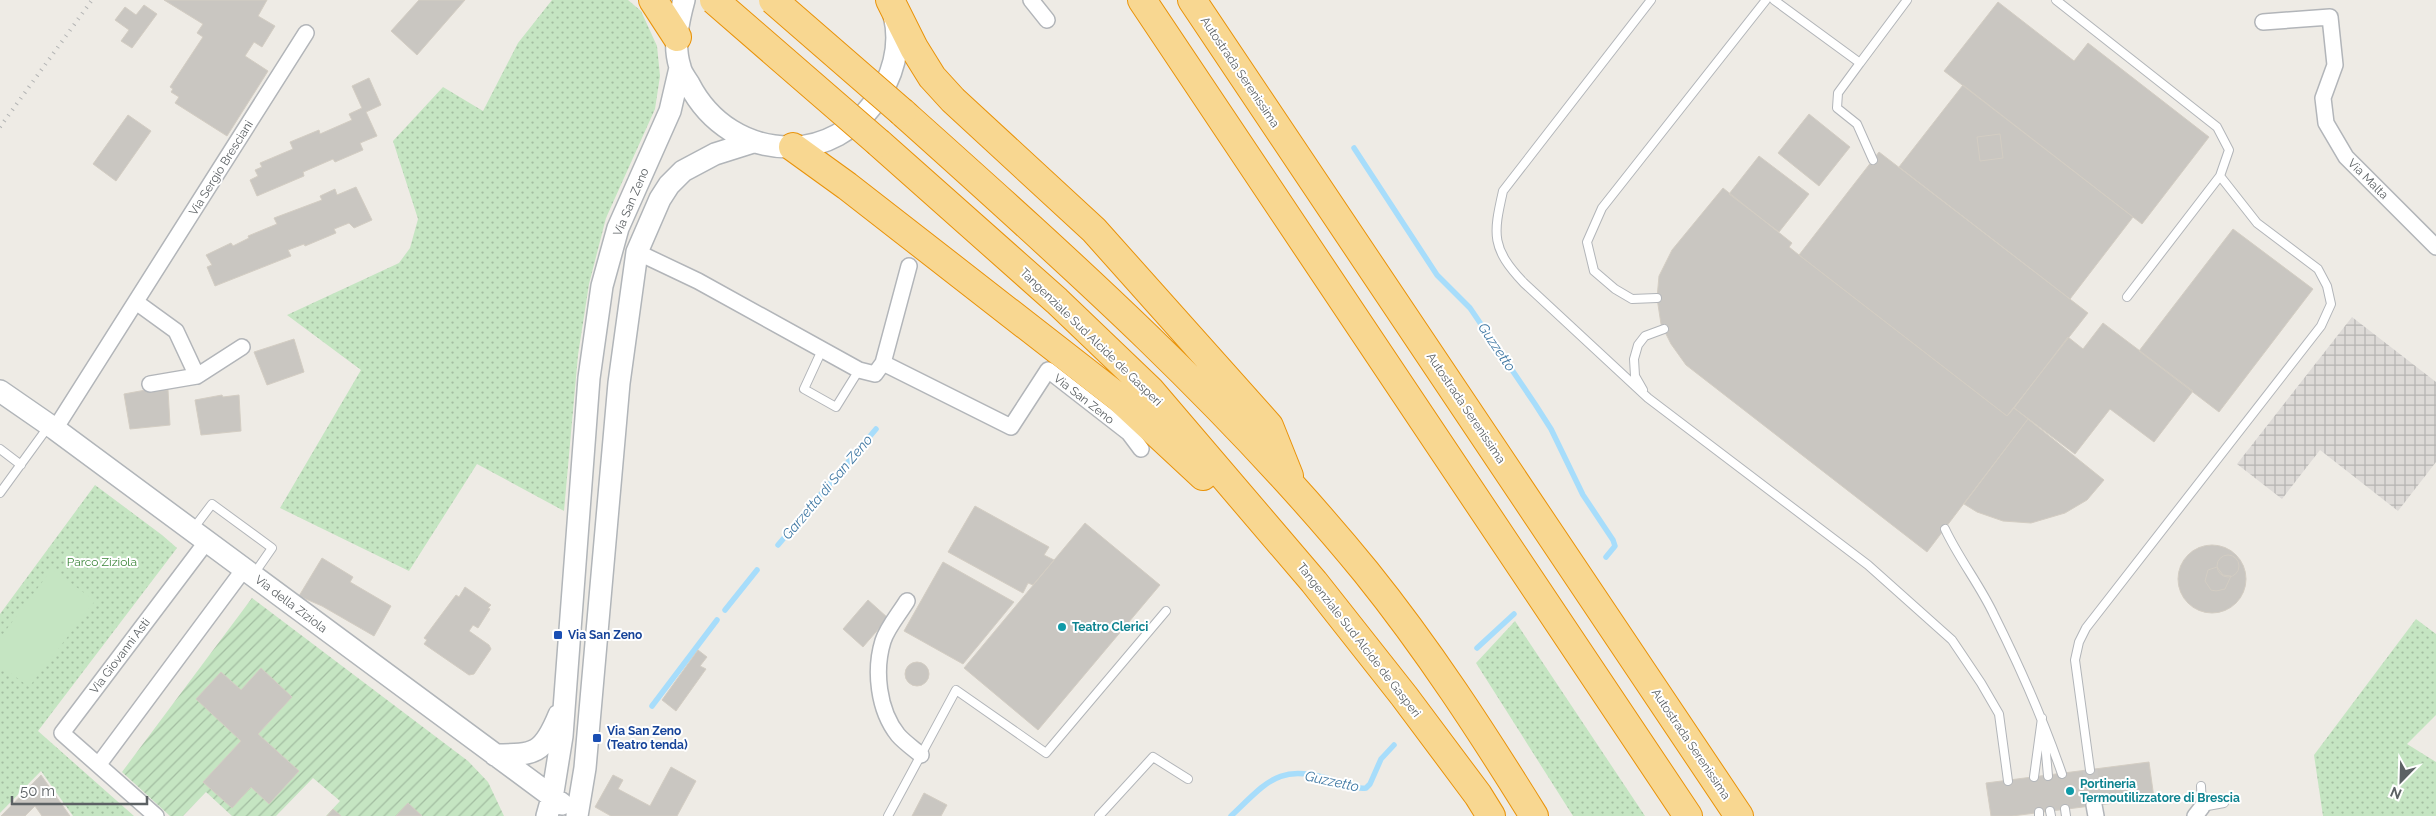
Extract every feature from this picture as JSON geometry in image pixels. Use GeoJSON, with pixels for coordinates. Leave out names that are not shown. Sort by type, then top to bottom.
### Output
{"type":"FeatureCollection","features":[{"type":"Feature","properties":{"kind":"highway"},"geometry":{"type":"LineString","coordinates":[[653,0],[677,37]]}},
{"type":"Feature","properties":{"kind":"highway","name":"Tangenziale Sud Alcide de Gasperi"},"geometry":{"type":"LineString","coordinates":[[714,0],[1057,301],[1150,390],[1314,582],[1404,696],[1478,795],[1491,816]]}},
{"type":"Feature","properties":{"kind":"highway"},"geometry":{"type":"LineString","coordinates":[[772,0],[902,112],[1083,274],[1178,368],[1293,487],[1367,573],[1449,684],[1534,816]]}},
{"type":"Feature","properties":{"kind":"highway"},"geometry":{"type":"LineString","coordinates":[[890,0],[914,48],[932,77],[953,100],[1094,230],[1269,426],[1293,487]]}},
{"type":"Feature","properties":{"kind":"highway"},"geometry":{"type":"LineString","coordinates":[[1142,0],[1688,816]]}},
{"type":"Feature","properties":{"kind":"highway","name":"Autostrada Serenissima"},"geometry":{"type":"LineString","coordinates":[[1192,0],[1739,816]]}},
{"type":"Feature","properties":{"kind":"highway"},"geometry":{"type":"LineString","coordinates":[[793,147],[847,186],[1118,397],[1242,513],[1273,534]]}},
{"type":"Feature","properties":{"kind":"street","name":"Via San Zeno"},"geometry":{"type":"LineString","coordinates":[[550,807],[562,736],[589,378],[602,286],[618,228],[670,111],[680,68],[677,37],[678,22],[684,0]]}},
{"type":"Feature","properties":{"kind":"street","name":"Via San Zeno"},"geometry":{"type":"LineString","coordinates":[[680,68],[699,103],[721,125],[754,142],[793,147],[816,144],[849,128],[880,97],[889,79],[896,48],[896,22],[890,0]]}},
{"type":"Feature","properties":{"kind":"street"},"geometry":{"type":"LineString","coordinates":[[1031,0],[1047,20]]}},
{"type":"Feature","properties":{"kind":"street","name":"Via Malta"},"geometry":{"type":"LineString","coordinates":[[2263,22],[2330,17],[2335,65],[2323,98],[2326,122],[2346,158],[2436,248]]}},
{"type":"Feature","properties":{"kind":"street","name":"Via Sergio Bresciani"},"geometry":{"type":"LineString","coordinates":[[52,427],[136,302],[306,33]]}},
{"type":"Feature","properties":{"kind":"street","name":"Via San Zeno"},"geometry":{"type":"LineString","coordinates":[[579,815],[585,768],[620,384],[637,252],[660,199],[669,185],[683,171],[715,154],[754,142]]}},
{"type":"Feature","properties":{"kind":"street"},"geometry":{"type":"LineString","coordinates":[[637,252],[698,281],[859,370],[875,374],[883,363],[909,266]]}},
{"type":"Feature","properties":{"kind":"street"},"geometry":{"type":"LineString","coordinates":[[136,302],[176,332],[197,376]]}},
{"type":"Feature","properties":{"kind":"street"},"geometry":{"type":"LineString","coordinates":[[150,384],[197,376],[242,347]]}},
{"type":"Feature","properties":{"kind":"street","name":"Via San Zeno"},"geometry":{"type":"LineString","coordinates":[[883,363],[1011,426],[1048,370],[1129,434],[1141,449]]}},
{"type":"Feature","properties":{"kind":"street","name":"Via della Ziziola"},"geometry":{"type":"LineString","coordinates":[[0,391],[52,427],[495,755],[550,807],[579,815]]}},
{"type":"Feature","properties":{"kind":"street","name":"Via Giovanni Asti"},"geometry":{"type":"LineString","coordinates":[[156,816],[62,733],[200,536]]}},
{"type":"Feature","properties":{"kind":"street"},"geometry":{"type":"LineString","coordinates":[[99,764],[248,572]]}},
{"type":"Feature","properties":{"kind":"street"},"geometry":{"type":"LineString","coordinates":[[906,601],[884,640],[878,663],[880,686],[884,710],[898,735],[921,755]]}},
{"type":"Feature","properties":{"kind":"street"},"geometry":{"type":"LineString","coordinates":[[495,755],[522,755],[540,749],[551,734],[564,704]]}},
{"type":"Feature","properties":{"kind":"lane"},"geometry":{"type":"LineString","coordinates":[[1651,0],[1503,191],[1495,226],[1498,248],[1507,265],[1648,398],[1868,565],[1952,640],[1981,682],[1999,714],[2008,781]]}},
{"type":"Feature","properties":{"kind":"lane"},"geometry":{"type":"LineString","coordinates":[[1657,298],[1632,299],[1615,289],[1594,271],[1587,242],[1602,208],[1766,0]]}},
{"type":"Feature","properties":{"kind":"lane"},"geometry":{"type":"LineString","coordinates":[[1774,0],[1860,63]]}},
{"type":"Feature","properties":{"kind":"lane"},"geometry":{"type":"LineString","coordinates":[[1873,160],[1858,124],[1837,108],[1838,93],[1907,0]]}},
{"type":"Feature","properties":{"kind":"lane"},"geometry":{"type":"LineString","coordinates":[[2056,0],[2217,128],[2229,150],[2220,176],[2127,297]]}},
{"type":"Feature","properties":{"kind":"lane"},"geometry":{"type":"LineString","coordinates":[[2090,770],[2075,660],[2079,642],[2086,628],[2321,326],[2331,304],[2327,286],[2318,269],[2257,223],[2220,176]]}},
{"type":"Feature","properties":{"kind":"lane"},"geometry":{"type":"LineString","coordinates":[[1648,398],[1635,376],[1634,359],[1638,345],[1645,336],[1664,329]]}},
{"type":"Feature","properties":{"kind":"lane"},"geometry":{"type":"LineString","coordinates":[[822,350],[804,389],[836,407],[859,370]]}},
{"type":"Feature","properties":{"kind":"lane"},"geometry":{"type":"LineString","coordinates":[[0,493],[52,427]]}},
{"type":"Feature","properties":{"kind":"lane"},"geometry":{"type":"LineString","coordinates":[[0,449],[21,464]]}},
{"type":"Feature","properties":{"kind":"lane"},"geometry":{"type":"LineString","coordinates":[[200,536],[212,504],[272,548],[248,572]]}},
{"type":"Feature","properties":{"kind":"lane"},"geometry":{"type":"LineString","coordinates":[[1945,529],[1954,549],[1994,613],[2042,716],[2062,774]]}},
{"type":"Feature","properties":{"kind":"lane"},"geometry":{"type":"LineString","coordinates":[[888,816],[956,690],[1046,753],[1166,611]]}},
{"type":"Feature","properties":{"kind":"lane"},"geometry":{"type":"LineString","coordinates":[[2042,716],[2048,776]]}},
{"type":"Feature","properties":{"kind":"lane"},"geometry":{"type":"LineString","coordinates":[[2034,777],[2042,716]]}},
{"type":"Feature","properties":{"kind":"lane"},"geometry":{"type":"LineString","coordinates":[[1099,816],[1154,757],[1188,779]]}},
{"type":"Feature","properties":{"kind":"lane"},"geometry":{"type":"LineString","coordinates":[[2201,786],[2198,811],[2224,803]]}},
{"type":"Feature","properties":{"kind":"shaded area"},"geometry":{"type":"Polygon","coordinates":[[[2352,317],[2436,382],[2436,462],[2398,511],[2320,450],[2282,499],[2237,464],[2352,317]]]}},
{"type":"Feature","properties":{"kind":"green space"},"geometry":{"type":"Polygon","coordinates":[[[552,0],[628,0],[641,11],[657,46],[660,76],[655,109],[606,218],[589,284],[578,355],[564,511],[477,464],[409,571],[280,508],[361,370],[287,315],[399,263],[410,248],[418,219],[393,141],[443,87],[483,111],[518,43],[552,0]]]}},
{"type":"Feature","properties":{"kind":"green space","name":"Parco Ziziola"},"geometry":{"type":"Polygon","coordinates":[[[95,485],[177,548],[38,731],[134,816],[73,816],[41,771],[0,813],[0,614],[95,485]]]}},
{"type":"Feature","properties":{"kind":"green space"},"geometry":{"type":"Polygon","coordinates":[[[52,569],[95,601],[29,687],[0,665],[0,638],[52,569]]]}},
{"type":"Feature","properties":{"kind":"green space"},"geometry":{"type":"Polygon","coordinates":[[[252,598],[468,761],[488,782],[504,816],[326,816],[340,801],[313,778],[276,816],[232,816],[206,792],[183,816],[170,816],[122,772],[252,598]]]}},
{"type":"Feature","properties":{"kind":"green space"},"geometry":{"type":"Polygon","coordinates":[[[2416,619],[2436,634],[2436,715],[2407,744],[2436,762],[2436,816],[2323,816],[2314,755],[2416,619]]]}},
{"type":"Feature","properties":{"kind":"green space"},"geometry":{"type":"Polygon","coordinates":[[[1515,621],[1645,816],[1573,816],[1476,663],[1515,621]]]}},
{"type":"Feature","properties":{"kind":"building"},"geometry":{"type":"Polygon","coordinates":[[[164,0],[267,0],[258,16],[275,26],[262,47],[254,42],[245,56],[268,71],[227,136],[175,103],[179,97],[171,92],[173,89],[170,87],[203,37],[197,33],[203,24],[164,0]]]}},
{"type":"Feature","properties":{"kind":"building"},"geometry":{"type":"Polygon","coordinates":[[[419,0],[465,0],[417,55],[391,31],[419,0]]]}},
{"type":"Feature","properties":{"kind":"building"},"geometry":{"type":"Polygon","coordinates":[[[1998,2],[2074,61],[2088,43],[2209,137],[2142,224],[1944,71],[1998,2]]]}},
{"type":"Feature","properties":{"kind":"building"},"geometry":{"type":"Polygon","coordinates":[[[144,5],[157,14],[132,48],[121,41],[129,30],[115,20],[125,7],[136,15],[144,5]]]}},
{"type":"Feature","properties":{"kind":"building"},"geometry":{"type":"Polygon","coordinates":[[[369,78],[381,105],[366,112],[377,136],[360,143],[363,150],[335,162],[333,159],[303,172],[304,176],[257,196],[250,180],[258,176],[255,170],[262,167],[260,163],[293,149],[290,142],[319,130],[320,134],[352,120],[349,114],[362,108],[352,86],[369,78]]]}},
{"type":"Feature","properties":{"kind":"building"},"geometry":{"type":"Polygon","coordinates":[[[1963,85],[2133,217],[2070,299],[1899,167],[1963,85]]]}},
{"type":"Feature","properties":{"kind":"building"},"geometry":{"type":"Polygon","coordinates":[[[1809,114],[1850,147],[1819,186],[1778,153],[1809,114]]]}},
{"type":"Feature","properties":{"kind":"building"},"geometry":{"type":"Polygon","coordinates":[[[128,115],[151,131],[116,181],[93,164],[128,115]]]}},
{"type":"Feature","properties":{"kind":"building"},"geometry":{"type":"Polygon","coordinates":[[[2000,134],[2003,158],[1980,161],[1977,137],[2000,134]]]}},
{"type":"Feature","properties":{"kind":"building"},"geometry":{"type":"Polygon","coordinates":[[[1879,152],[2088,313],[2007,416],[1799,255],[1879,152]]]}},
{"type":"Feature","properties":{"kind":"building"},"geometry":{"type":"Polygon","coordinates":[[[1759,156],[1809,194],[1779,232],[1729,194],[1759,156]]]}},
{"type":"Feature","properties":{"kind":"building"},"geometry":{"type":"Polygon","coordinates":[[[356,187],[372,220],[354,228],[349,223],[334,229],[336,233],[305,246],[304,244],[288,250],[291,256],[215,286],[207,267],[212,265],[206,255],[231,243],[233,246],[249,238],[248,236],[277,224],[274,218],[322,200],[320,196],[335,189],[337,195],[356,187]]]}},
{"type":"Feature","properties":{"kind":"building"},"geometry":{"type":"Polygon","coordinates":[[[1723,188],[1792,243],[1789,247],[2007,416],[2014,408],[2028,419],[1927,552],[1686,365],[1671,344],[1661,324],[1657,298],[1659,276],[1672,250],[1723,188]]]}},
{"type":"Feature","properties":{"kind":"building"},"geometry":{"type":"Polygon","coordinates":[[[2233,229],[2313,289],[2219,412],[2139,351],[2233,229]]]}},
{"type":"Feature","properties":{"kind":"building"},"geometry":{"type":"Polygon","coordinates":[[[2103,323],[2193,391],[2154,442],[2110,409],[2075,454],[2014,408],[2068,337],[2083,349],[2103,323]]]}},
{"type":"Feature","properties":{"kind":"building"},"geometry":{"type":"Polygon","coordinates":[[[294,339],[304,372],[267,385],[254,352],[294,339]]]}},
{"type":"Feature","properties":{"kind":"building"},"geometry":{"type":"Polygon","coordinates":[[[151,389],[151,392],[168,390],[170,425],[130,429],[124,394],[151,389]]]}},
{"type":"Feature","properties":{"kind":"building"},"geometry":{"type":"Polygon","coordinates":[[[222,395],[223,397],[239,395],[241,431],[201,435],[195,400],[222,395]]]}},
{"type":"Feature","properties":{"kind":"building"},"geometry":{"type":"Polygon","coordinates":[[[2028,419],[2104,480],[2087,500],[2065,513],[2031,523],[2003,521],[1977,512],[1964,504],[2028,419]]]}},
{"type":"Feature","properties":{"kind":"building"},"geometry":{"type":"Polygon","coordinates":[[[975,506],[1049,547],[1044,555],[1054,560],[1033,585],[1028,583],[1023,593],[948,552],[975,506]]]}},
{"type":"Feature","properties":{"kind":"building","name":"Teatro Clerici"},"geometry":{"type":"Polygon","coordinates":[[[1085,523],[1160,585],[1038,730],[964,668],[1085,523]]]}},
{"type":"Feature","properties":{"kind":"building"},"geometry":{"type":"Polygon","coordinates":[[[2219,545],[2231,551],[2240,560],[2246,572],[2244,592],[2236,603],[2219,613],[2205,613],[2188,603],[2180,592],[2178,572],[2188,555],[2199,547],[2219,545]]]}},
{"type":"Feature","properties":{"kind":"building"},"geometry":{"type":"Polygon","coordinates":[[[2228,555],[2236,558],[2239,566],[2236,574],[2228,577],[2220,574],[2217,566],[2220,558],[2228,555]]]}},
{"type":"Feature","properties":{"kind":"building"},"geometry":{"type":"Polygon","coordinates":[[[322,558],[353,577],[350,582],[391,606],[374,636],[322,606],[299,596],[322,558]]]}},
{"type":"Feature","properties":{"kind":"building"},"geometry":{"type":"Polygon","coordinates":[[[943,562],[1014,602],[963,664],[904,631],[943,562]]]}},
{"type":"Feature","properties":{"kind":"building"},"geometry":{"type":"Polygon","coordinates":[[[2217,567],[2223,575],[2231,576],[2225,589],[2216,591],[2211,590],[2205,581],[2208,570],[2217,567]]]}},
{"type":"Feature","properties":{"kind":"building"},"geometry":{"type":"Polygon","coordinates":[[[465,587],[491,605],[478,628],[473,625],[469,631],[489,645],[491,649],[474,674],[469,675],[424,644],[427,640],[424,638],[456,595],[459,597],[465,587]]]}},
{"type":"Feature","properties":{"kind":"building"},"geometry":{"type":"Polygon","coordinates":[[[868,600],[888,618],[863,647],[843,629],[868,600]]]}},
{"type":"Feature","properties":{"kind":"building"},"geometry":{"type":"Polygon","coordinates":[[[698,650],[707,657],[700,666],[706,669],[676,711],[662,700],[698,650]]]}},
{"type":"Feature","properties":{"kind":"building"},"geometry":{"type":"Polygon","coordinates":[[[917,662],[926,665],[929,674],[926,683],[917,686],[908,683],[905,674],[908,665],[917,662]]]}},
{"type":"Feature","properties":{"kind":"building"},"geometry":{"type":"Polygon","coordinates":[[[261,668],[292,697],[258,734],[299,771],[269,804],[251,787],[232,808],[203,782],[241,741],[196,699],[221,672],[241,690],[261,668]]]}},
{"type":"Feature","properties":{"kind":"building","name":"Portineria Termoutilizzatore di Brescia"},"geometry":{"type":"Polygon","coordinates":[[[2149,762],[2154,798],[2012,816],[1991,816],[1986,783],[2149,762]]]}},
{"type":"Feature","properties":{"kind":"building"},"geometry":{"type":"Polygon","coordinates":[[[671,767],[696,781],[677,816],[611,816],[595,807],[613,775],[623,780],[618,789],[650,806],[671,767]]]}},
{"type":"Feature","properties":{"kind":"building"},"geometry":{"type":"Polygon","coordinates":[[[41,775],[70,816],[42,816],[35,806],[25,816],[1,816],[41,775]]]}},
{"type":"Feature","properties":{"kind":"building"},"geometry":{"type":"Polygon","coordinates":[[[924,793],[947,805],[941,816],[912,816],[924,793]]]}},
{"type":"Feature","properties":{"kind":"building"},"geometry":{"type":"Polygon","coordinates":[[[408,803],[422,816],[396,816],[408,803]]]}},
{"type":"Feature","properties":{"kind":"building"},"geometry":{"type":"Polygon","coordinates":[[[333,809],[341,816],[327,816],[333,809]]]}},
{"type":"Feature","properties":{"kind":"waterway","name":"Guzzetto"},"geometry":{"type":"LineString","coordinates":[[1354,148],[1437,275],[1470,308],[1551,429],[1583,495],[1613,540],[1615,546],[1606,557]]}},
{"type":"Feature","properties":{"kind":"waterway","name":"Garzetta di San Zeno"},"geometry":{"type":"LineString","coordinates":[[778,545],[876,429]]}},
{"type":"Feature","properties":{"kind":"waterway","name":"Garzetta di San Zeno"},"geometry":{"type":"LineString","coordinates":[[725,610],[757,570]]}},
{"type":"Feature","properties":{"kind":"waterway","name":"Guzzetto"},"geometry":{"type":"LineString","coordinates":[[1477,648],[1514,614]]}},
{"type":"Feature","properties":{"kind":"waterway","name":"Garzetta di San Zeno"},"geometry":{"type":"LineString","coordinates":[[652,706],[717,620]]}},
{"type":"Feature","properties":{"kind":"waterway","name":"Guzzetto"},"geometry":{"type":"LineString","coordinates":[[1231,816],[1266,784],[1288,774],[1317,776],[1354,787],[1366,788],[1370,784],[1381,759],[1394,745]]}},
{"type":"Feature","properties":{"kind":"tunnel"},"geometry":{"type":"LineString","coordinates":[[2090,770],[2094,805]]}},
{"type":"Feature","properties":{"kind":"railway"},"geometry":{"type":"LineString","coordinates":[[0,127],[92,0]]}},
{"type":"Feature","properties":{"kind":"place","name":"Teatro Clerici"},"geometry":{"type":"Point","coordinates":[1062,627]}},
{"type":"Feature","properties":{"kind":"place","name":"Via San Zeno"},"geometry":{"type":"Point","coordinates":[558,635]}},
{"type":"Feature","properties":{"kind":"place","name":"Via San Zeno (Teatro tenda)"},"geometry":{"type":"Point","coordinates":[597,738]}},
{"type":"Feature","properties":{"kind":"place","name":"Portineria Termoutilizzatore di Brescia"},"geometry":{"type":"Point","coordinates":[2070,791]}}]}
